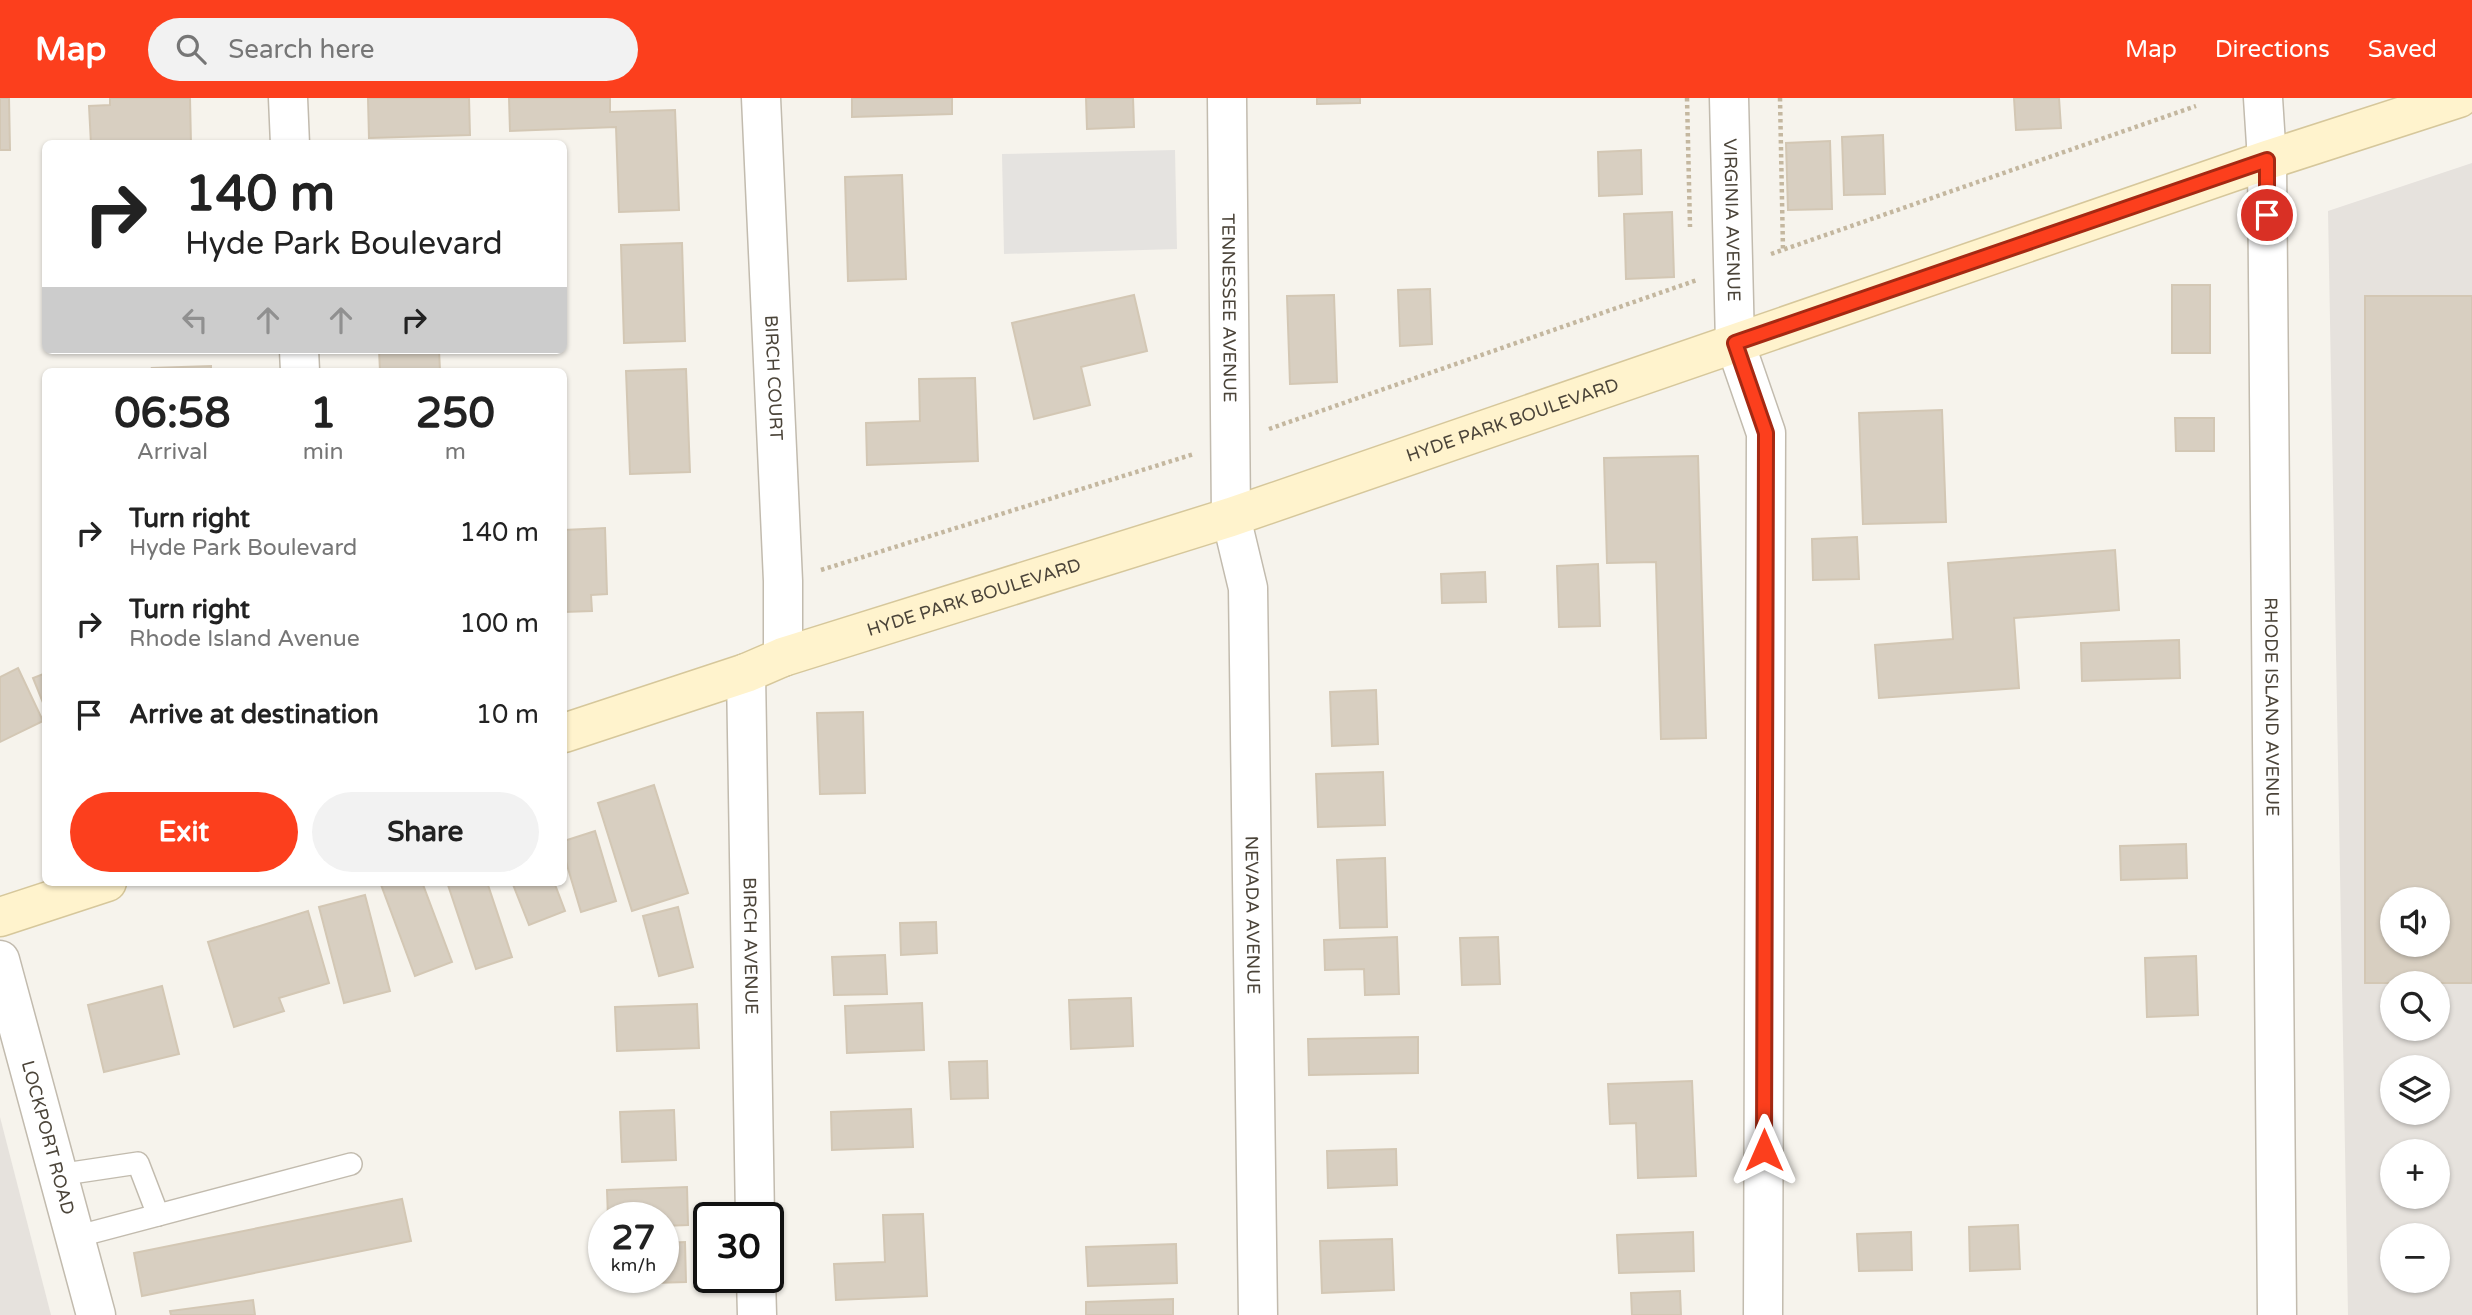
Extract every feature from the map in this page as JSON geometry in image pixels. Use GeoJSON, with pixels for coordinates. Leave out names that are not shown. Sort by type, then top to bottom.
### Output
{"type":"FeatureCollection","features":[{"type":"Feature","properties":{"kind":"main road","name":"HYDE PARK BOULEVARD"},"geometry":{"type":"LineString","coordinates":[[567,732],[746,673],[783,657],[1231,517],[2267,160],[2459,98]]}},
{"type":"Feature","properties":{"kind":"main road"},"geometry":{"type":"LineString","coordinates":[[0,917],[95,886]]}},
{"type":"Feature","properties":{"kind":"street"},"geometry":{"type":"LineString","coordinates":[[288,98],[290,140]]}},
{"type":"Feature","properties":{"kind":"street","name":"BIRCH COURT"},"geometry":{"type":"LineString","coordinates":[[761,98],[783,581],[783,657]]}},
{"type":"Feature","properties":{"kind":"street","name":"TENNESSEE AVENUE"},"geometry":{"type":"LineString","coordinates":[[1227,98],[1231,517]]}},
{"type":"Feature","properties":{"kind":"street","name":"VIRGINIA AVENUE"},"geometry":{"type":"LineString","coordinates":[[1729,98],[1735,343],[1766,433],[1763,1315]]}},
{"type":"Feature","properties":{"kind":"street","name":"RHODE ISLAND AVENUE"},"geometry":{"type":"LineString","coordinates":[[2263,98],[2267,160],[2277,1315]]}},
{"type":"Feature","properties":{"kind":"street","name":"NEVADA AVENUE"},"geometry":{"type":"LineString","coordinates":[[1231,517],[1248,588],[1258,1315]]}},
{"type":"Feature","properties":{"kind":"street","name":"BIRCH AVENUE"},"geometry":{"type":"LineString","coordinates":[[746,673],[755,1202]]}},
{"type":"Feature","properties":{"kind":"street","name":"LOCKPORT ROAD"},"geometry":{"type":"LineString","coordinates":[[0,960],[96,1315]]}},
{"type":"Feature","properties":{"kind":"street"},"geometry":{"type":"LineString","coordinates":[[756,1293],[757,1315]]}},
{"type":"Feature","properties":{"kind":"lane"},"geometry":{"type":"LineString","coordinates":[[58,1175],[138,1163],[158,1215]]}},
{"type":"Feature","properties":{"kind":"lane"},"geometry":{"type":"LineString","coordinates":[[75,1237],[351,1164]]}},
{"type":"Feature","properties":{"kind":"path"},"geometry":{"type":"LineString","coordinates":[[1686,98],[1690,229]]}},
{"type":"Feature","properties":{"kind":"path"},"geometry":{"type":"LineString","coordinates":[[1780,98],[1783,250]]}},
{"type":"Feature","properties":{"kind":"path"},"geometry":{"type":"LineString","coordinates":[[1692,268],[1692,281],[2196,106]]}},
{"type":"Feature","properties":{"kind":"shaded area"},"geometry":{"type":"Polygon","coordinates":[[[1175,150],[1177,249],[1004,254],[1002,154],[1175,150]]]}},
{"type":"Feature","properties":{"kind":"shaded area"},"geometry":{"type":"Polygon","coordinates":[[[2472,163],[2472,1315],[2348,1315],[2328,211],[2472,163]]]}},
{"type":"Feature","properties":{"kind":"shaded area"},"geometry":{"type":"Polygon","coordinates":[[[0,1117],[51,1315],[0,1315],[0,1117]]]}},
{"type":"Feature","properties":{"kind":"building"},"geometry":{"type":"Polygon","coordinates":[[[0,98],[9,98],[10,150],[0,150],[0,98]]]}},
{"type":"Feature","properties":{"kind":"building"},"geometry":{"type":"Polygon","coordinates":[[[110,98],[190,98],[191,140],[91,140],[89,106],[110,105],[110,98]]]}},
{"type":"Feature","properties":{"kind":"building"},"geometry":{"type":"Polygon","coordinates":[[[368,98],[469,98],[470,135],[369,138],[368,98]]]}},
{"type":"Feature","properties":{"kind":"building"},"geometry":{"type":"Polygon","coordinates":[[[509,98],[610,98],[610,112],[675,110],[679,210],[619,212],[616,127],[510,131],[509,98]]]}},
{"type":"Feature","properties":{"kind":"building"},"geometry":{"type":"Polygon","coordinates":[[[852,98],[952,98],[952,114],[852,117],[852,98]]]}},
{"type":"Feature","properties":{"kind":"building"},"geometry":{"type":"Polygon","coordinates":[[[1086,98],[1133,98],[1134,127],[1087,129],[1086,98]]]}},
{"type":"Feature","properties":{"kind":"building"},"geometry":{"type":"Polygon","coordinates":[[[1317,98],[1360,98],[1360,103],[1317,104],[1317,98]]]}},
{"type":"Feature","properties":{"kind":"building"},"geometry":{"type":"Polygon","coordinates":[[[2014,98],[2059,98],[2061,128],[2016,130],[2014,98]]]}},
{"type":"Feature","properties":{"kind":"building"},"geometry":{"type":"Polygon","coordinates":[[[1883,135],[1885,194],[1844,195],[1842,137],[1883,135]]]}},
{"type":"Feature","properties":{"kind":"building"},"geometry":{"type":"Polygon","coordinates":[[[1830,141],[1832,209],[1788,210],[1786,143],[1830,141]]]}},
{"type":"Feature","properties":{"kind":"building"},"geometry":{"type":"Polygon","coordinates":[[[1641,150],[1642,194],[1599,196],[1598,152],[1641,150]]]}},
{"type":"Feature","properties":{"kind":"building"},"geometry":{"type":"Polygon","coordinates":[[[902,175],[906,279],[848,281],[845,177],[902,175]]]}},
{"type":"Feature","properties":{"kind":"building"},"geometry":{"type":"Polygon","coordinates":[[[1672,212],[1674,277],[1626,279],[1624,214],[1672,212]]]}},
{"type":"Feature","properties":{"kind":"building"},"geometry":{"type":"Polygon","coordinates":[[[682,243],[685,341],[624,343],[621,245],[682,243]]]}},
{"type":"Feature","properties":{"kind":"building"},"geometry":{"type":"Polygon","coordinates":[[[2172,285],[2210,285],[2210,353],[2172,353],[2172,285]]]}},
{"type":"Feature","properties":{"kind":"building"},"geometry":{"type":"Polygon","coordinates":[[[1430,289],[1432,344],[1400,346],[1398,290],[1430,289]]]}},
{"type":"Feature","properties":{"kind":"building"},"geometry":{"type":"Polygon","coordinates":[[[1134,295],[1147,351],[1081,367],[1090,405],[1034,419],[1012,323],[1134,295]]]}},
{"type":"Feature","properties":{"kind":"building"},"geometry":{"type":"Polygon","coordinates":[[[1334,295],[1337,382],[1290,384],[1287,296],[1334,295]]]}},
{"type":"Feature","properties":{"kind":"building"},"geometry":{"type":"Polygon","coordinates":[[[2365,296],[2472,296],[2472,983],[2450,983],[2450,971],[2380,971],[2380,983],[2365,983],[2365,296]]]}},
{"type":"Feature","properties":{"kind":"building"},"geometry":{"type":"Polygon","coordinates":[[[379,354],[439,354],[440,368],[380,368],[379,354]]]}},
{"type":"Feature","properties":{"kind":"building"},"geometry":{"type":"Polygon","coordinates":[[[211,366],[211,368],[152,368],[211,366]]]}},
{"type":"Feature","properties":{"kind":"building"},"geometry":{"type":"Polygon","coordinates":[[[686,369],[690,472],[630,474],[626,371],[686,369]]]}},
{"type":"Feature","properties":{"kind":"building"},"geometry":{"type":"Polygon","coordinates":[[[975,378],[978,461],[867,465],[866,423],[920,421],[919,379],[975,378]]]}},
{"type":"Feature","properties":{"kind":"building"},"geometry":{"type":"Polygon","coordinates":[[[1942,410],[1946,522],[1863,524],[1859,413],[1942,410]]]}},
{"type":"Feature","properties":{"kind":"building"},"geometry":{"type":"Polygon","coordinates":[[[2175,418],[2214,418],[2214,451],[2176,451],[2175,418]]]}},
{"type":"Feature","properties":{"kind":"building"},"geometry":{"type":"Polygon","coordinates":[[[1698,456],[1706,738],[1661,739],[1656,562],[1607,563],[1604,458],[1698,456]]]}},
{"type":"Feature","properties":{"kind":"building"},"geometry":{"type":"Polygon","coordinates":[[[605,528],[607,594],[591,595],[592,611],[567,612],[567,530],[605,528]]]}},
{"type":"Feature","properties":{"kind":"building"},"geometry":{"type":"Polygon","coordinates":[[[1857,537],[1859,579],[1813,580],[1812,539],[1857,537]]]}},
{"type":"Feature","properties":{"kind":"building"},"geometry":{"type":"Polygon","coordinates":[[[2115,550],[2119,610],[2014,618],[2019,688],[1879,698],[1875,645],[1953,639],[1948,563],[2115,550]]]}},
{"type":"Feature","properties":{"kind":"building"},"geometry":{"type":"Polygon","coordinates":[[[1598,564],[1600,626],[1559,627],[1557,566],[1598,564]]]}},
{"type":"Feature","properties":{"kind":"building"},"geometry":{"type":"Polygon","coordinates":[[[1485,572],[1486,602],[1442,603],[1441,574],[1485,572]]]}},
{"type":"Feature","properties":{"kind":"building"},"geometry":{"type":"Polygon","coordinates":[[[2179,640],[2180,678],[2082,681],[2081,643],[2179,640]]]}},
{"type":"Feature","properties":{"kind":"building"},"geometry":{"type":"Polygon","coordinates":[[[18,668],[42,721],[0,742],[0,677],[18,668]]]}},
{"type":"Feature","properties":{"kind":"building"},"geometry":{"type":"Polygon","coordinates":[[[42,675],[42,700],[33,678],[42,675]]]}},
{"type":"Feature","properties":{"kind":"building"},"geometry":{"type":"Polygon","coordinates":[[[1376,690],[1378,744],[1332,746],[1330,692],[1376,690]]]}},
{"type":"Feature","properties":{"kind":"building"},"geometry":{"type":"Polygon","coordinates":[[[863,712],[865,793],[820,794],[817,713],[863,712]]]}},
{"type":"Feature","properties":{"kind":"building"},"geometry":{"type":"Polygon","coordinates":[[[1383,772],[1385,825],[1318,827],[1316,774],[1383,772]]]}},
{"type":"Feature","properties":{"kind":"building"},"geometry":{"type":"Polygon","coordinates":[[[654,785],[688,893],[632,911],[598,803],[654,785]]]}},
{"type":"Feature","properties":{"kind":"building"},"geometry":{"type":"Polygon","coordinates":[[[595,831],[616,901],[581,912],[567,865],[567,840],[595,831]]]}},
{"type":"Feature","properties":{"kind":"building"},"geometry":{"type":"Polygon","coordinates":[[[2186,844],[2187,878],[2121,880],[2120,846],[2186,844]]]}},
{"type":"Feature","properties":{"kind":"building"},"geometry":{"type":"Polygon","coordinates":[[[1385,858],[1387,927],[1340,928],[1337,860],[1385,858]]]}},
{"type":"Feature","properties":{"kind":"building"},"geometry":{"type":"Polygon","coordinates":[[[381,886],[424,886],[452,962],[415,976],[381,886]]]}},
{"type":"Feature","properties":{"kind":"building"},"geometry":{"type":"Polygon","coordinates":[[[448,886],[488,886],[512,957],[476,969],[448,886]]]}},
{"type":"Feature","properties":{"kind":"building"},"geometry":{"type":"Polygon","coordinates":[[[514,886],[556,886],[565,911],[529,925],[514,886]]]}},
{"type":"Feature","properties":{"kind":"building"},"geometry":{"type":"Polygon","coordinates":[[[365,895],[390,991],[344,1003],[319,907],[365,895]]]}},
{"type":"Feature","properties":{"kind":"building"},"geometry":{"type":"Polygon","coordinates":[[[678,907],[693,967],[659,976],[643,916],[678,907]]]}},
{"type":"Feature","properties":{"kind":"building"},"geometry":{"type":"Polygon","coordinates":[[[308,911],[329,983],[279,998],[284,1011],[234,1027],[208,942],[308,911]]]}},
{"type":"Feature","properties":{"kind":"building"},"geometry":{"type":"Polygon","coordinates":[[[936,922],[937,953],[901,955],[900,923],[936,922]]]}},
{"type":"Feature","properties":{"kind":"building"},"geometry":{"type":"Polygon","coordinates":[[[1397,937],[1399,994],[1365,995],[1364,969],[1325,970],[1324,940],[1397,937]]]}},
{"type":"Feature","properties":{"kind":"building"},"geometry":{"type":"Polygon","coordinates":[[[1498,937],[1500,984],[1462,985],[1460,938],[1498,937]]]}},
{"type":"Feature","properties":{"kind":"building"},"geometry":{"type":"Polygon","coordinates":[[[885,955],[887,994],[834,995],[832,957],[885,955]]]}},
{"type":"Feature","properties":{"kind":"building"},"geometry":{"type":"Polygon","coordinates":[[[2196,956],[2198,1015],[2147,1017],[2145,958],[2196,956]]]}},
{"type":"Feature","properties":{"kind":"building"},"geometry":{"type":"Polygon","coordinates":[[[162,986],[179,1054],[104,1072],[88,1005],[162,986]]]}},
{"type":"Feature","properties":{"kind":"building"},"geometry":{"type":"Polygon","coordinates":[[[1131,998],[1133,1046],[1071,1049],[1069,1000],[1131,998]]]}},
{"type":"Feature","properties":{"kind":"building"},"geometry":{"type":"Polygon","coordinates":[[[922,1003],[924,1050],[847,1053],[845,1006],[922,1003]]]}},
{"type":"Feature","properties":{"kind":"building"},"geometry":{"type":"Polygon","coordinates":[[[697,1004],[699,1048],[617,1051],[615,1007],[697,1004]]]}},
{"type":"Feature","properties":{"kind":"building"},"geometry":{"type":"Polygon","coordinates":[[[1418,1037],[1418,1073],[1309,1075],[1308,1039],[1418,1037]]]}},
{"type":"Feature","properties":{"kind":"building"},"geometry":{"type":"Polygon","coordinates":[[[987,1061],[988,1098],[951,1099],[949,1062],[987,1061]]]}},
{"type":"Feature","properties":{"kind":"building"},"geometry":{"type":"Polygon","coordinates":[[[1692,1081],[1696,1176],[1638,1178],[1636,1123],[1610,1124],[1608,1084],[1692,1081]]]}},
{"type":"Feature","properties":{"kind":"building"},"geometry":{"type":"Polygon","coordinates":[[[911,1109],[913,1147],[832,1150],[831,1112],[911,1109]]]}},
{"type":"Feature","properties":{"kind":"building"},"geometry":{"type":"Polygon","coordinates":[[[674,1110],[676,1160],[622,1162],[620,1112],[674,1110]]]}},
{"type":"Feature","properties":{"kind":"building"},"geometry":{"type":"Polygon","coordinates":[[[1396,1149],[1397,1185],[1328,1188],[1327,1151],[1396,1149]]]}},
{"type":"Feature","properties":{"kind":"building"},"geometry":{"type":"Polygon","coordinates":[[[687,1187],[688,1225],[679,1225],[679,1202],[607,1202],[607,1190],[687,1187]]]}},
{"type":"Feature","properties":{"kind":"building"},"geometry":{"type":"Polygon","coordinates":[[[402,1199],[411,1241],[142,1296],[134,1253],[402,1199]]]}},
{"type":"Feature","properties":{"kind":"building"},"geometry":{"type":"Polygon","coordinates":[[[923,1214],[927,1296],[836,1300],[834,1264],[885,1262],[883,1215],[923,1214]]]}},
{"type":"Feature","properties":{"kind":"building"},"geometry":{"type":"Polygon","coordinates":[[[2018,1225],[2020,1269],[1970,1271],[1969,1227],[2018,1225]]]}},
{"type":"Feature","properties":{"kind":"building"},"geometry":{"type":"Polygon","coordinates":[[[1693,1232],[1694,1271],[1619,1273],[1617,1235],[1693,1232]]]}},
{"type":"Feature","properties":{"kind":"building"},"geometry":{"type":"Polygon","coordinates":[[[1911,1232],[1912,1270],[1859,1271],[1857,1234],[1911,1232]]]}},
{"type":"Feature","properties":{"kind":"building"},"geometry":{"type":"Polygon","coordinates":[[[1392,1239],[1394,1290],[1322,1293],[1320,1241],[1392,1239]]]}},
{"type":"Feature","properties":{"kind":"building"},"geometry":{"type":"Polygon","coordinates":[[[679,1242],[685,1242],[686,1282],[679,1282],[679,1242]]]}},
{"type":"Feature","properties":{"kind":"building"},"geometry":{"type":"Polygon","coordinates":[[[1176,1244],[1177,1283],[1088,1286],[1086,1247],[1176,1244]]]}},
{"type":"Feature","properties":{"kind":"building"},"geometry":{"type":"Polygon","coordinates":[[[1680,1291],[1681,1315],[1632,1315],[1631,1293],[1680,1291]]]}},
{"type":"Feature","properties":{"kind":"building"},"geometry":{"type":"Polygon","coordinates":[[[1173,1299],[1173,1315],[1086,1315],[1086,1302],[1173,1299]]]}},
{"type":"Feature","properties":{"kind":"building"},"geometry":{"type":"Polygon","coordinates":[[[253,1300],[255,1315],[171,1315],[170,1311],[253,1300]]]}},
{"type":"Feature","properties":{"kind":"route"},"geometry":{"type":"LineString","coordinates":[[1764,1150],[1766,433],[1735,343],[2267,160],[2267,215]]}}]}
